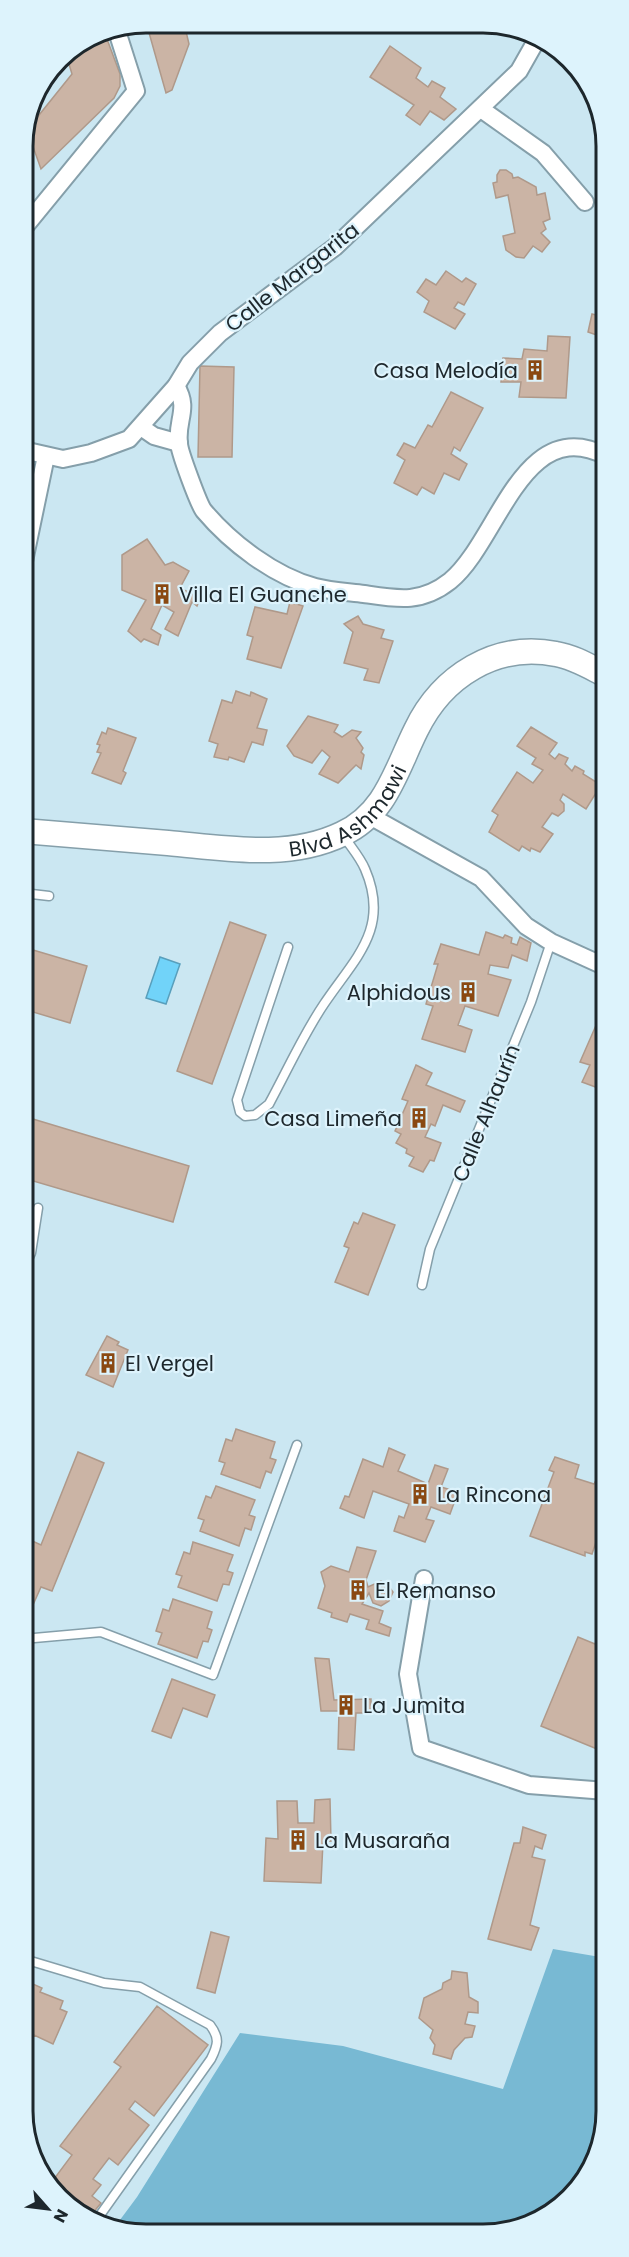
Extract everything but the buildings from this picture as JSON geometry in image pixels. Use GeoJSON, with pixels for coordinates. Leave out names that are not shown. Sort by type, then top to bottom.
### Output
{"type":"FeatureCollection","features":[{"type":"Feature","properties":{"kind":"street"},"geometry":{"type":"LineString","coordinates":[[33,217],[136,91],[119,36]]}},
{"type":"Feature","properties":{"kind":"street","name":"Calle Margarita"},"geometry":{"type":"LineString","coordinates":[[33,453],[63,459],[91,453],[129,439],[176,386],[190,363],[220,333],[335,247],[519,71],[534,45]]}},
{"type":"Feature","properties":{"kind":"street"},"geometry":{"type":"LineString","coordinates":[[481,109],[543,153],[585,202]]}},
{"type":"Feature","properties":{"kind":"street"},"geometry":{"type":"LineString","coordinates":[[176,386],[184,399],[178,443],[202,509],[234,540],[270,567],[315,587],[412,600],[450,580],[476,548],[516,485],[544,455],[565,447],[587,447],[596,451]]}},
{"type":"Feature","properties":{"kind":"street"},"geometry":{"type":"LineString","coordinates":[[141,427],[154,436],[178,443]]}},
{"type":"Feature","properties":{"kind":"street"},"geometry":{"type":"LineString","coordinates":[[33,518],[46,456]]}},
{"type":"Feature","properties":{"kind":"street","name":"Blvd Ashmawi"},"geometry":{"type":"LineString","coordinates":[[33,832],[263,851],[303,846],[342,834],[370,816],[389,790],[425,713],[441,693],[470,668],[507,652],[521,650],[558,654],[596,671]]}},
{"type":"Feature","properties":{"kind":"street"},"geometry":{"type":"LineString","coordinates":[[370,816],[481,878],[526,926],[551,942],[596,962]]}},
{"type":"Feature","properties":{"kind":"street"},"geometry":{"type":"LineString","coordinates":[[424,1579],[408,1674],[421,1748],[529,1785],[596,1790]]}},
{"type":"Feature","properties":{"kind":"lane"},"geometry":{"type":"LineString","coordinates":[[288,947],[237,1100],[240,1112],[245,1116],[255,1115],[269,1104],[323,1005],[358,959],[374,924],[374,900],[365,869],[342,834]]}},
{"type":"Feature","properties":{"kind":"lane"},"geometry":{"type":"LineString","coordinates":[[33,894],[49,896]]}},
{"type":"Feature","properties":{"kind":"lane","name":"Calle Alhaurín"},"geometry":{"type":"LineString","coordinates":[[422,1285],[430,1249],[531,1002],[551,942]]}},
{"type":"Feature","properties":{"kind":"lane"},"geometry":{"type":"LineString","coordinates":[[33,1240],[38,1208]]}},
{"type":"Feature","properties":{"kind":"lane"},"geometry":{"type":"LineString","coordinates":[[33,1638],[101,1632],[213,1675],[297,1445]]}},
{"type":"Feature","properties":{"kind":"lane"},"geometry":{"type":"LineString","coordinates":[[33,1962],[104,1983],[140,1987],[210,2025],[218,2035],[218,2044],[211,2059],[101,2214]]}},
{"type":"Feature","properties":{"kind":"shaded area"},"geometry":{"type":"Polygon","coordinates":[[[160,957],[180,964],[166,1004],[146,998],[160,957]]]}},
{"type":"Feature","properties":{"kind":"shaded area"},"geometry":{"type":"Polygon","coordinates":[[[553,1949],[596,1956],[596,2119],[594,2133],[590,2148],[577,2174],[563,2191],[546,2205],[520,2218],[483,2224],[138,2224],[119,2221],[137,2197],[240,2033],[343,2046],[503,2089],[553,1949]]]}},
{"type":"Feature","properties":{"kind":"place","name":"Casa Melodía"},"geometry":{"type":"Point","coordinates":[535,370]}},
{"type":"Feature","properties":{"kind":"place","name":"Villa El Guanche"},"geometry":{"type":"Point","coordinates":[162,594]}},
{"type":"Feature","properties":{"kind":"place","name":"Alphidous"},"geometry":{"type":"Point","coordinates":[468,992]}},
{"type":"Feature","properties":{"kind":"place","name":"Casa Limeña"},"geometry":{"type":"Point","coordinates":[419,1118]}},
{"type":"Feature","properties":{"kind":"place","name":"El Vergel"},"geometry":{"type":"Point","coordinates":[108,1363]}},
{"type":"Feature","properties":{"kind":"place","name":"La Rincona"},"geometry":{"type":"Point","coordinates":[420,1494]}},
{"type":"Feature","properties":{"kind":"place","name":"El Remanso"},"geometry":{"type":"Point","coordinates":[358,1590]}},
{"type":"Feature","properties":{"kind":"place","name":"La Jumita"},"geometry":{"type":"Point","coordinates":[346,1705]}},
{"type":"Feature","properties":{"kind":"place","name":"La Musaraña"},"geometry":{"type":"Point","coordinates":[298,1840]}}]}
